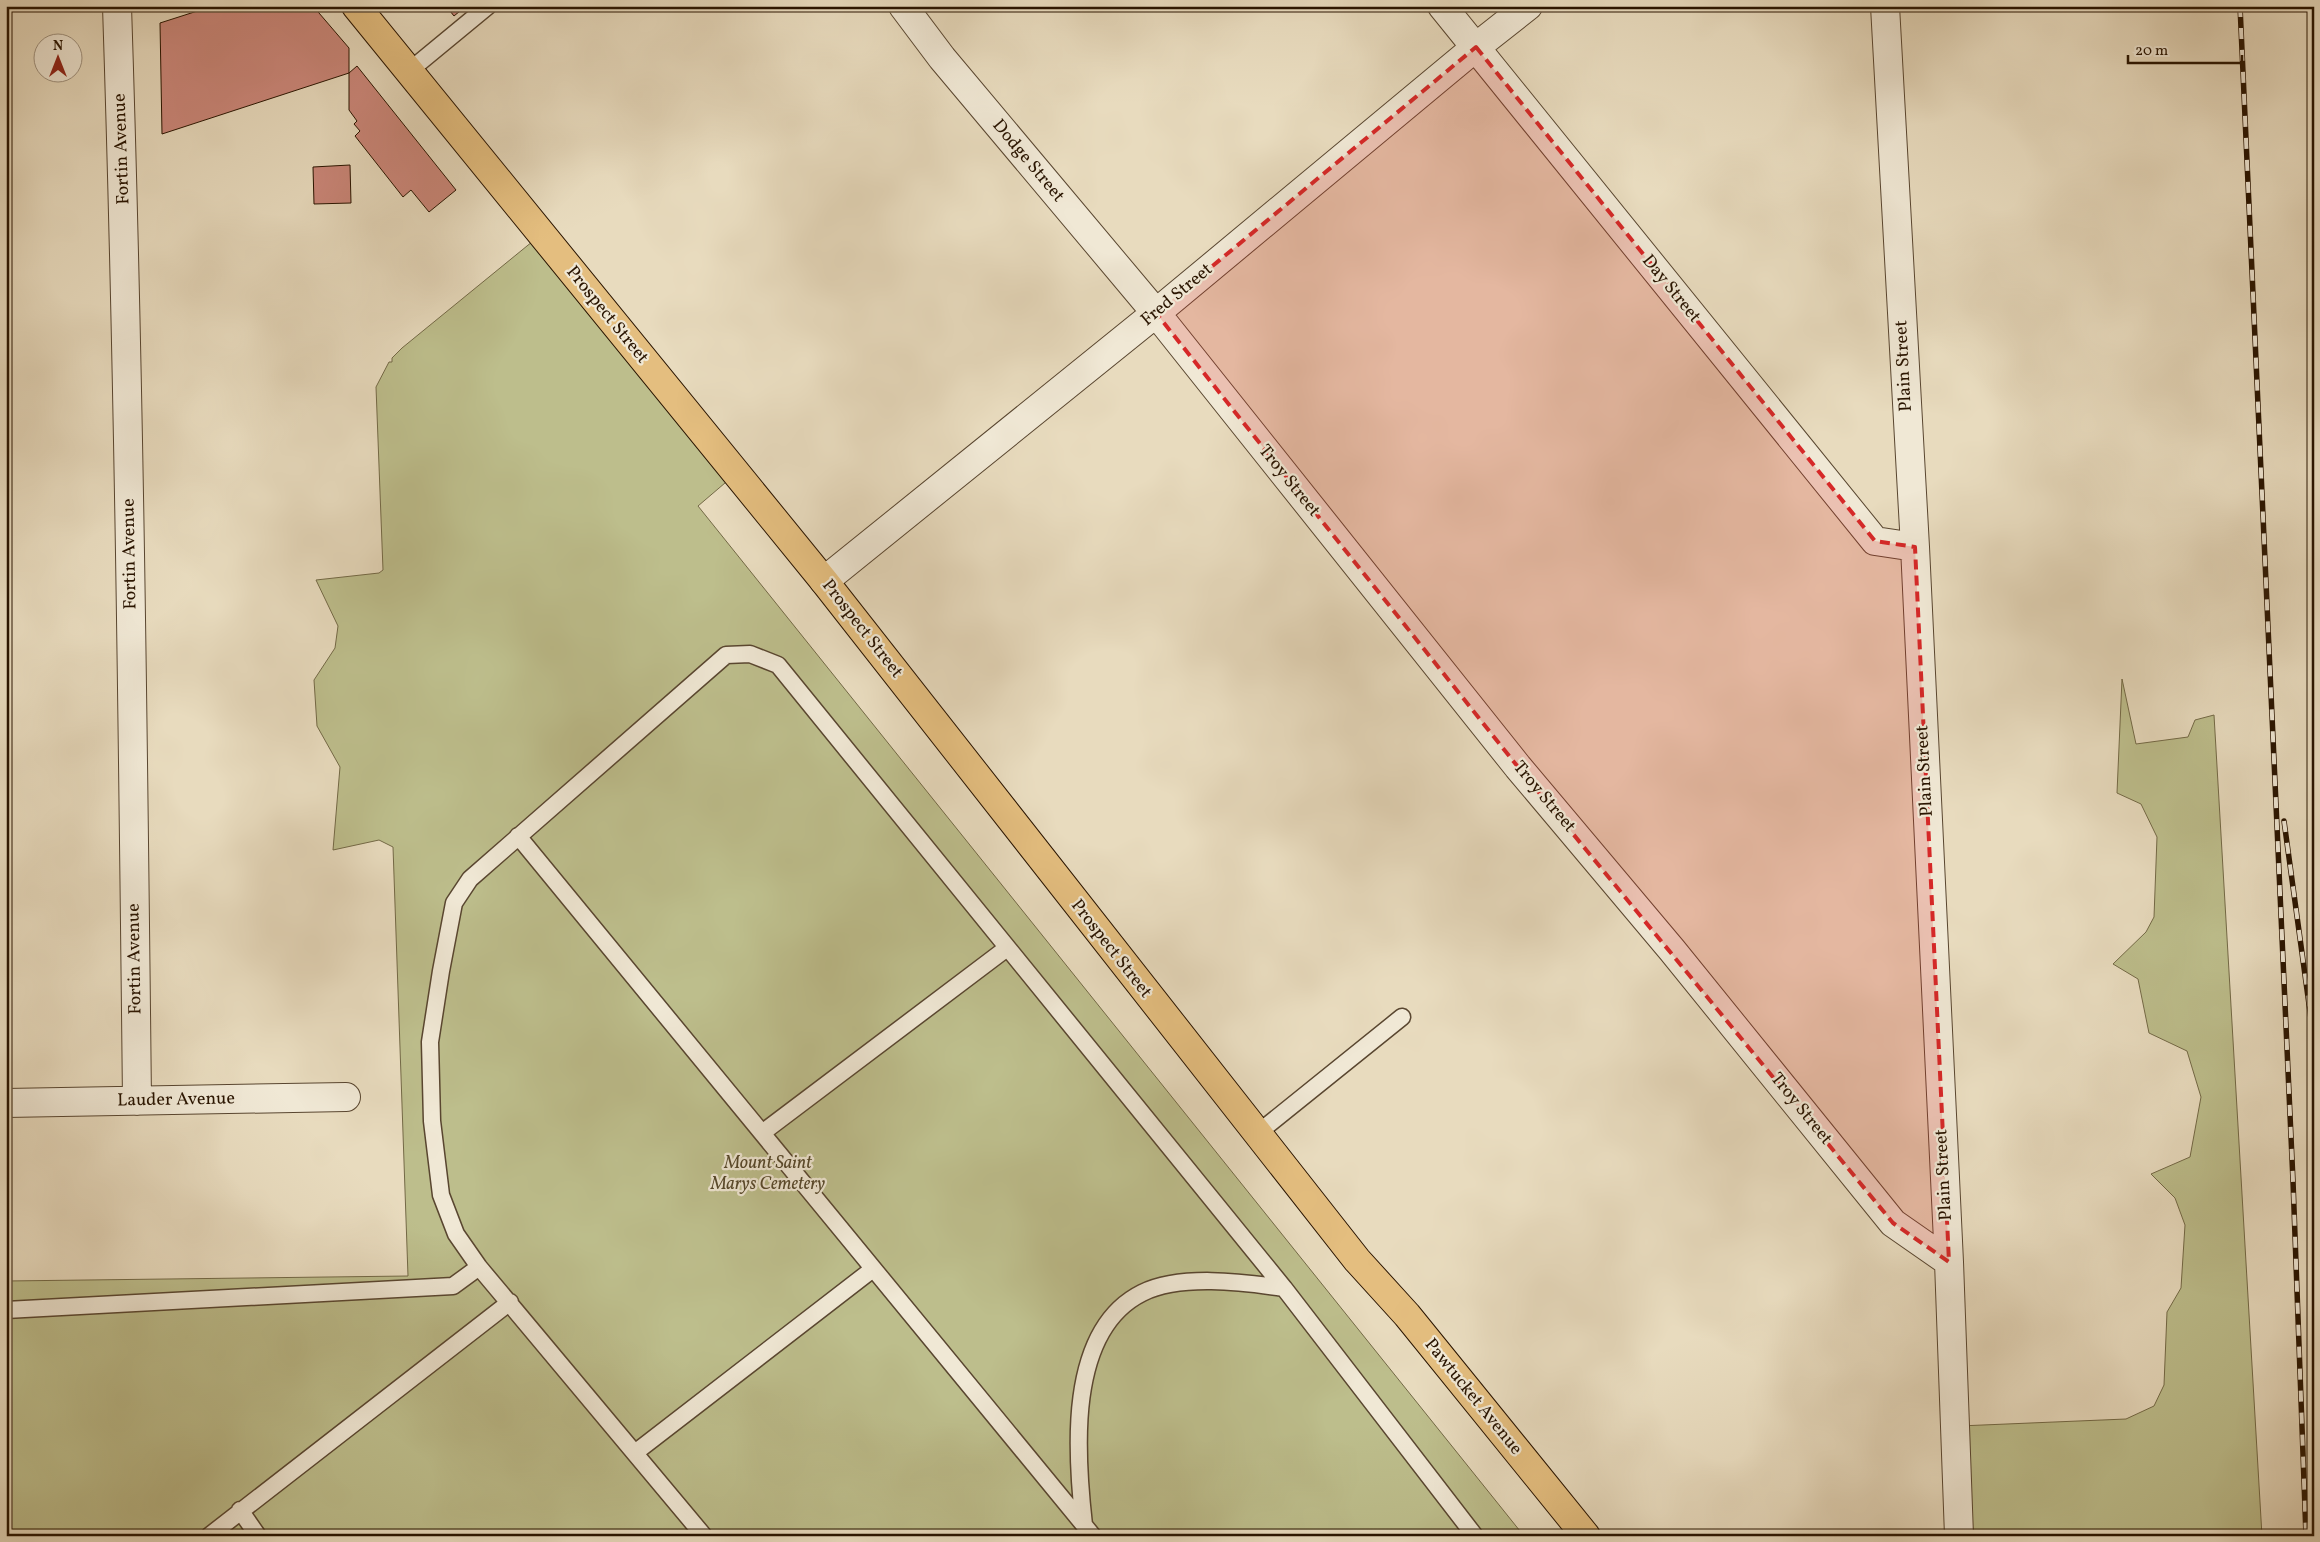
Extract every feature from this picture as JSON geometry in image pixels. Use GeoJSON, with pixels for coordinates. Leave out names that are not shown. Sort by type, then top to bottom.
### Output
{"type":"FeatureCollection","features":[{"type":"Feature","properties":{"kind":"main road","name":"Prospect Street"},"geometry":{"type":"LineString","coordinates":[[356,6],[824,581],[1156,1007],[1357,1260]]}},
{"type":"Feature","properties":{"kind":"main road","name":"Pawtucket Avenue"},"geometry":{"type":"LineString","coordinates":[[1357,1260],[1407,1315],[1586,1536]]}},
{"type":"Feature","properties":{"kind":"street","name":"Fortin Avenue"},"geometry":{"type":"LineString","coordinates":[[117,6],[123,185],[132,675],[137,1101]]}},
{"type":"Feature","properties":{"kind":"street","name":"Dodge Street"},"geometry":{"type":"LineString","coordinates":[[903,6],[942,58],[1156,313]]}},
{"type":"Feature","properties":{"kind":"street","name":"Day Street"},"geometry":{"type":"LineString","coordinates":[[1442,6],[1875,540],[1915,548]]}},
{"type":"Feature","properties":{"kind":"street","name":"Fred Street"},"geometry":{"type":"LineString","coordinates":[[824,581],[1156,313],[1528,6]]}},
{"type":"Feature","properties":{"kind":"street","name":"Plain Street"},"geometry":{"type":"LineString","coordinates":[[1885,6],[1915,548],[1949,1262],[1959,1536]]}},
{"type":"Feature","properties":{"kind":"street","name":"Troy Street"},"geometry":{"type":"LineString","coordinates":[[1156,313],[1518,767],[1678,958],[1893,1223],[1949,1262]]}},
{"type":"Feature","properties":{"kind":"street","name":"Lauder Avenue"},"geometry":{"type":"LineString","coordinates":[[6,1103],[346,1098]]}},
{"type":"Feature","properties":{"kind":"lane"},"geometry":{"type":"LineString","coordinates":[[408,72],[488,6]]}},
{"type":"Feature","properties":{"kind":"lane"},"geometry":{"type":"LineString","coordinates":[[704,1536],[636,1452],[479,1267],[456,1234],[440,1195],[432,1122],[430,1042],[440,970],[454,903],[470,879],[726,655],[750,654],[778,665],[1284,1288],[1475,1536]]}},
{"type":"Feature","properties":{"kind":"lane"},"geometry":{"type":"LineString","coordinates":[[518,836],[1088,1532]]}},
{"type":"Feature","properties":{"kind":"lane"},"geometry":{"type":"LineString","coordinates":[[762,1133],[1008,948]]}},
{"type":"Feature","properties":{"kind":"lane"},"geometry":{"type":"LineString","coordinates":[[1258,1133],[1402,1017]]}},
{"type":"Feature","properties":{"kind":"lane"},"geometry":{"type":"LineString","coordinates":[[6,1310],[453,1286],[479,1267]]}},
{"type":"Feature","properties":{"kind":"lane"},"geometry":{"type":"LineString","coordinates":[[636,1452],[873,1269]]}},
{"type":"Feature","properties":{"kind":"lane"},"geometry":{"type":"LineString","coordinates":[[1088,1532],[1077,1466],[1082,1396],[1090,1360],[1098,1336],[1118,1310],[1141,1293],[1164,1285],[1204,1282],[1250,1283],[1284,1288]]}},
{"type":"Feature","properties":{"kind":"lane"},"geometry":{"type":"LineString","coordinates":[[209,1536],[240,1510],[510,1302]]}},
{"type":"Feature","properties":{"kind":"lane"},"geometry":{"type":"LineString","coordinates":[[240,1510],[258,1536]]}},
{"type":"Feature","properties":{"kind":"highlighted area"},"geometry":{"type":"Polygon","coordinates":[[[1476,47],[1875,541],[1915,547],[1949,1262],[1893,1223],[1518,767],[1156,313],[1476,47]]]}},
{"type":"Feature","properties":{"kind":"green space","name":"Mount Saint Marys Cemetery"},"geometry":{"type":"Polygon","coordinates":[[[538,237],[732,477],[698,506],[1524,1536],[6,1536],[6,1281],[408,1276],[393,847],[379,840],[333,850],[340,767],[317,726],[314,680],[335,648],[338,626],[316,580],[379,573],[383,570],[376,387],[389,362],[392,362],[392,358],[402,348],[538,237]]]}},
{"type":"Feature","properties":{"kind":"green space"},"geometry":{"type":"Polygon","coordinates":[[[2122,679],[2136,744],[2188,737],[2195,720],[2214,715],[2262,1536],[1962,1536],[1959,1426],[2126,1419],[2154,1406],[2164,1385],[2167,1312],[2181,1288],[2185,1225],[2175,1198],[2151,1174],[2190,1157],[2201,1097],[2187,1051],[2149,1033],[2138,979],[2113,964],[2146,932],[2154,917],[2157,837],[2141,804],[2117,793],[2122,679]]]}},
{"type":"Feature","properties":{"kind":"building"},"geometry":{"type":"Polygon","coordinates":[[[213,6],[313,6],[349,48],[349,73],[162,134],[160,23],[213,6]]]}},
{"type":"Feature","properties":{"kind":"building"},"geometry":{"type":"Polygon","coordinates":[[[446,6],[466,6],[454,16],[446,6]]]}},
{"type":"Feature","properties":{"kind":"building"},"geometry":{"type":"Polygon","coordinates":[[[357,66],[456,190],[429,212],[411,190],[403,197],[355,136],[360,131],[354,124],[357,121],[349,110],[349,73],[357,66]]]}},
{"type":"Feature","properties":{"kind":"building"},"geometry":{"type":"Polygon","coordinates":[[[350,165],[351,203],[314,204],[313,167],[350,165]]]}},
{"type":"Feature","properties":{"kind":"railway"},"geometry":{"type":"LineString","coordinates":[[2240,6],[2293,1181],[2306,1536]]}},
{"type":"Feature","properties":{"kind":"railway"},"geometry":{"type":"LineString","coordinates":[[2284,821],[2314,1041]]}}]}
